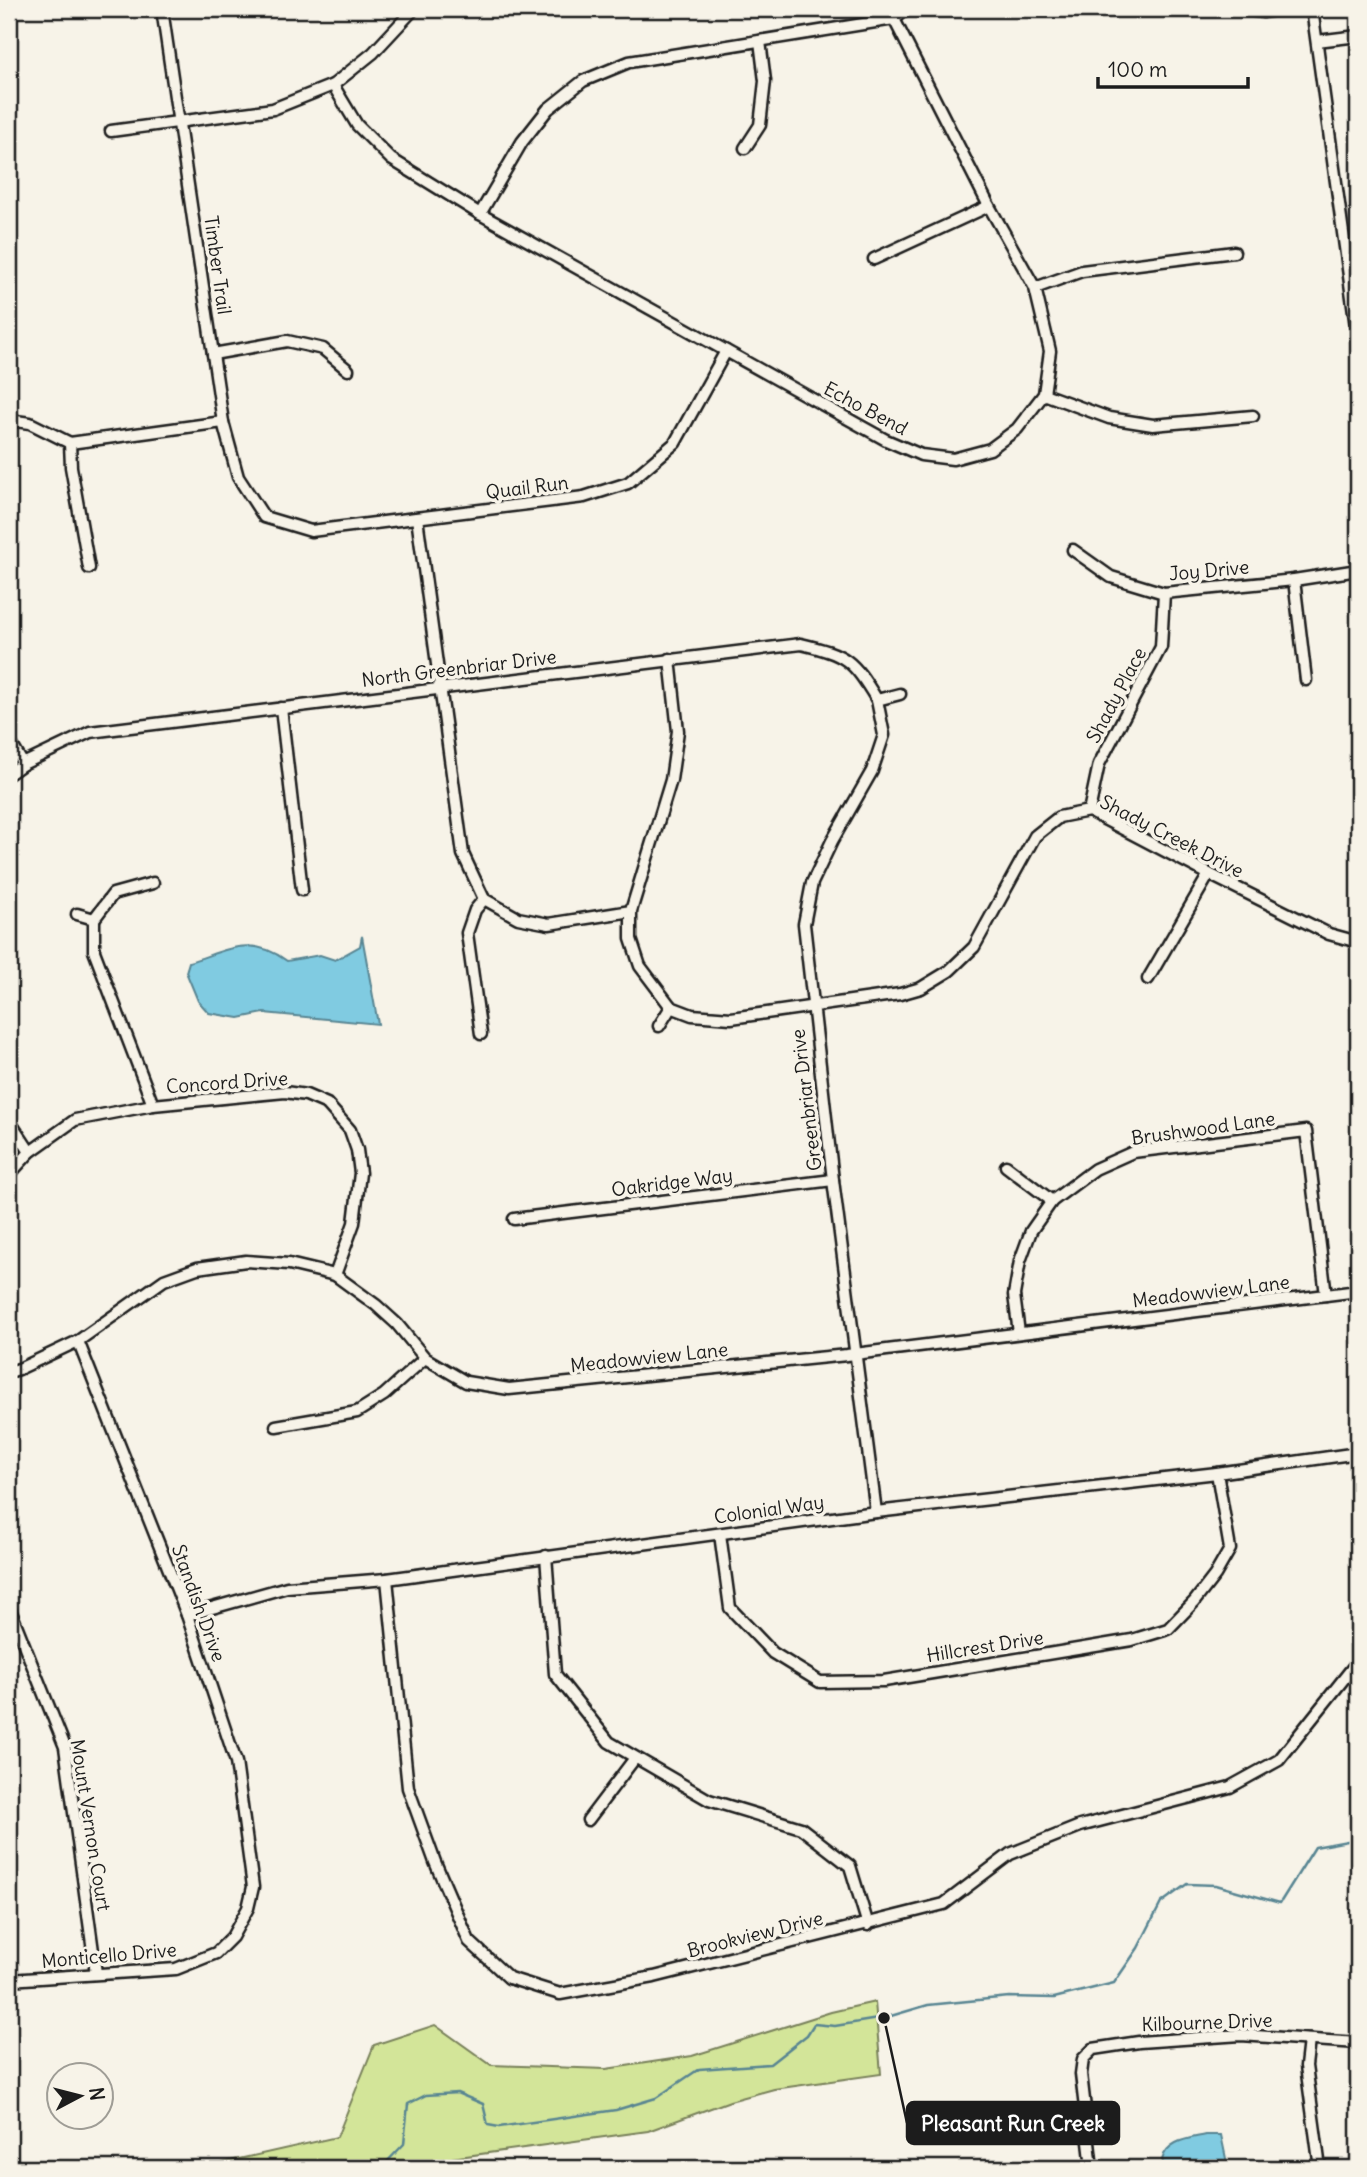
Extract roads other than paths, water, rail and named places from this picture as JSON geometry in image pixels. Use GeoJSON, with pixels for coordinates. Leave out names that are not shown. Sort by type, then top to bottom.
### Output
{"type":"FeatureCollection","features":[{"type":"Feature","properties":{"kind":"street","name":"Timber Trail"},"geometry":{"type":"LineString","coordinates":[[162,9],[223,422],[238,477],[264,517]]}},
{"type":"Feature","properties":{"kind":"street"},"geometry":{"type":"LineString","coordinates":[[111,131],[273,109],[333,85],[373,54],[414,9]]}},
{"type":"Feature","properties":{"kind":"street"},"geometry":{"type":"LineString","coordinates":[[480,214],[522,142],[548,109],[583,81],[629,62],[894,19],[907,9]]}},
{"type":"Feature","properties":{"kind":"street"},"geometry":{"type":"LineString","coordinates":[[1242,9],[1263,12],[1281,9]]}},
{"type":"Feature","properties":{"kind":"street"},"geometry":{"type":"LineString","coordinates":[[1312,9],[1358,341]]}},
{"type":"Feature","properties":{"kind":"street","name":"Echo Bend"},"geometry":{"type":"LineString","coordinates":[[333,85],[357,125],[391,159],[480,214],[886,440],[921,455],[953,459],[990,449],[1017,429],[1044,394],[1050,351],[1035,288],[989,206],[894,19]]}},
{"type":"Feature","properties":{"kind":"street"},"geometry":{"type":"LineString","coordinates":[[1317,41],[1358,36]]}},
{"type":"Feature","properties":{"kind":"street"},"geometry":{"type":"LineString","coordinates":[[745,148],[760,125],[765,81],[760,41]]}},
{"type":"Feature","properties":{"kind":"street"},"geometry":{"type":"LineString","coordinates":[[874,259],[989,206]]}},
{"type":"Feature","properties":{"kind":"street"},"geometry":{"type":"LineString","coordinates":[[1035,288],[1082,271],[1234,252]]}},
{"type":"Feature","properties":{"kind":"street"},"geometry":{"type":"LineString","coordinates":[[213,354],[288,341],[323,349],[348,370]]}},
{"type":"Feature","properties":{"kind":"street","name":"Quail Run"},"geometry":{"type":"LineString","coordinates":[[264,517],[311,531],[584,497],[628,483],[676,443],[726,351]]}},
{"type":"Feature","properties":{"kind":"street"},"geometry":{"type":"LineString","coordinates":[[1044,394],[1108,418],[1153,425],[1253,416]]}},
{"type":"Feature","properties":{"kind":"street"},"geometry":{"type":"LineString","coordinates":[[9,420],[30,423],[70,443],[223,422]]}},
{"type":"Feature","properties":{"kind":"street"},"geometry":{"type":"LineString","coordinates":[[70,443],[71,467],[89,568]]}},
{"type":"Feature","properties":{"kind":"street"},"geometry":{"type":"LineString","coordinates":[[417,519],[463,854],[484,899],[518,918],[550,924],[631,911]]}},
{"type":"Feature","properties":{"kind":"street","name":"Joy Drive"},"geometry":{"type":"LineString","coordinates":[[1073,550],[1111,577],[1164,593],[1294,580],[1358,570]]}},
{"type":"Feature","properties":{"kind":"street"},"geometry":{"type":"LineString","coordinates":[[1294,580],[1306,680]]}},
{"type":"Feature","properties":{"kind":"street","name":"Shady Place"},"geometry":{"type":"LineString","coordinates":[[1089,811],[1099,764],[1161,647],[1164,593]]}},
{"type":"Feature","properties":{"kind":"street","name":"North Greenbriar Drive"},"geometry":{"type":"LineString","coordinates":[[9,774],[23,764],[90,732],[801,644],[837,653],[860,672],[877,700]]}},
{"type":"Feature","properties":{"kind":"street"},"geometry":{"type":"LineString","coordinates":[[659,1026],[671,1007],[640,966],[631,939],[631,911],[671,780],[678,731],[670,659]]}},
{"type":"Feature","properties":{"kind":"street"},"geometry":{"type":"LineString","coordinates":[[877,700],[900,694]]}},
{"type":"Feature","properties":{"kind":"street","name":"Greenbriar Drive"},"geometry":{"type":"LineString","coordinates":[[876,1512],[833,1180],[804,924],[812,883],[832,841],[872,771],[884,735],[877,700]]}},
{"type":"Feature","properties":{"kind":"street"},"geometry":{"type":"LineString","coordinates":[[281,708],[302,890]]}},
{"type":"Feature","properties":{"kind":"street"},"geometry":{"type":"LineString","coordinates":[[9,740],[23,764]]}},
{"type":"Feature","properties":{"kind":"street","name":"Shady Creek Drive"},"geometry":{"type":"LineString","coordinates":[[671,1007],[692,1015],[731,1018],[900,994],[921,988],[949,971],[974,947],[1035,836],[1059,817],[1089,811],[1329,934],[1358,942]]}},
{"type":"Feature","properties":{"kind":"street"},"geometry":{"type":"LineString","coordinates":[[1148,979],[1209,874]]}},
{"type":"Feature","properties":{"kind":"street"},"geometry":{"type":"LineString","coordinates":[[153,883],[113,894],[94,919],[94,951],[153,1105]]}},
{"type":"Feature","properties":{"kind":"street"},"geometry":{"type":"LineString","coordinates":[[481,1034],[467,933],[475,909],[484,899]]}},
{"type":"Feature","properties":{"kind":"street"},"geometry":{"type":"LineString","coordinates":[[77,914],[94,919]]}},
{"type":"Feature","properties":{"kind":"street","name":"Concord Drive"},"geometry":{"type":"LineString","coordinates":[[9,1175],[30,1152],[75,1120],[153,1105],[285,1092],[306,1095],[327,1104],[350,1130],[357,1150],[360,1173],[354,1223],[335,1275]]}},
{"type":"Feature","properties":{"kind":"street"},"geometry":{"type":"LineString","coordinates":[[9,1120],[30,1152]]}},
{"type":"Feature","properties":{"kind":"street","name":"Brushwood Lane"},"geometry":{"type":"LineString","coordinates":[[1019,1333],[1014,1295],[1020,1261],[1031,1231],[1052,1201],[1095,1169],[1133,1152],[1306,1131],[1326,1295]]}},
{"type":"Feature","properties":{"kind":"street"},"geometry":{"type":"LineString","coordinates":[[1006,1166],[1052,1201]]}},
{"type":"Feature","properties":{"kind":"street","name":"Oakridge Way"},"geometry":{"type":"LineString","coordinates":[[514,1219],[833,1180]]}},
{"type":"Feature","properties":{"kind":"street","name":"Meadowview Lane"},"geometry":{"type":"LineString","coordinates":[[9,1372],[78,1341],[164,1280],[197,1268],[246,1261],[289,1264],[335,1275],[397,1324],[425,1359],[466,1382],[509,1389],[856,1353],[1358,1291]]}},
{"type":"Feature","properties":{"kind":"street","name":"Standish Drive"},"geometry":{"type":"LineString","coordinates":[[78,1341],[187,1615],[236,1762],[253,1887]]}},
{"type":"Feature","properties":{"kind":"street"},"geometry":{"type":"LineString","coordinates":[[276,1426],[357,1412],[384,1395],[425,1359]]}},
{"type":"Feature","properties":{"kind":"street","name":"Colonial Way"},"geometry":{"type":"LineString","coordinates":[[187,1615],[287,1587],[387,1579],[876,1512],[1217,1473],[1358,1453]]}},
{"type":"Feature","properties":{"kind":"street","name":"Hillcrest Drive"},"geometry":{"type":"LineString","coordinates":[[720,1534],[730,1608],[773,1653],[820,1682],[884,1681],[1132,1640],[1168,1629],[1208,1584],[1230,1549],[1217,1473]]}},
{"type":"Feature","properties":{"kind":"street"},"geometry":{"type":"LineString","coordinates":[[546,1556],[555,1674],[609,1742],[709,1800],[801,1828],[850,1866],[868,1924]]}},
{"type":"Feature","properties":{"kind":"street","name":"Brookview Drive"},"geometry":{"type":"LineString","coordinates":[[387,1579],[408,1788],[435,1862],[469,1941],[509,1978],[560,1994],[654,1977],[944,1904],[1010,1854],[1080,1826],[1230,1787],[1279,1760],[1358,1661]]}},
{"type":"Feature","properties":{"kind":"street","name":"Mount Vernon Court"},"geometry":{"type":"LineString","coordinates":[[9,1607],[65,1747],[96,1973]]}},
{"type":"Feature","properties":{"kind":"street"},"geometry":{"type":"LineString","coordinates":[[588,1820],[635,1758]]}},
{"type":"Feature","properties":{"kind":"street","name":"Monticello Drive"},"geometry":{"type":"LineString","coordinates":[[9,1980],[176,1969],[216,1953],[232,1937],[248,1908],[253,1887]]}},
{"type":"Feature","properties":{"kind":"street","name":"Kilbourne Drive"},"geometry":{"type":"LineString","coordinates":[[1092,2168],[1081,2065],[1088,2054],[1100,2047],[1203,2036],[1255,2035],[1358,2043]]}},
{"type":"Feature","properties":{"kind":"street"},"geometry":{"type":"LineString","coordinates":[[1309,2040],[1306,2066],[1320,2168]]}},
{"type":"Feature","properties":{"kind":"water"},"geometry":{"type":"Polygon","coordinates":[[[362,936],[378,1024],[264,1013],[239,1018],[209,1013],[198,1001],[186,972],[189,962],[228,949],[250,946],[262,948],[287,961],[320,955],[335,960],[360,946],[362,936]]]}},
{"type":"Feature","properties":{"kind":"water"},"geometry":{"type":"Polygon","coordinates":[[[1221,2135],[1228,2168],[1166,2168],[1162,2160],[1168,2148],[1185,2139],[1221,2135]]]}},
{"type":"Feature","properties":{"kind":"waterway"},"geometry":{"type":"LineString","coordinates":[[381,2168],[404,2144],[408,2104],[426,2095],[457,2093],[483,2104],[488,2125],[499,2127],[616,2110],[656,2098],[699,2069],[770,2064],[807,2035],[814,2024],[835,2026],[884,2018],[928,2005],[1009,1997],[1054,1998],[1114,1983],[1138,1948],[1161,1903],[1187,1884],[1216,1885],[1280,1903],[1315,1847],[1358,1841]]}},
{"type":"Feature","properties":{"kind":"place","name":"Pleasant Run Creek"},"geometry":{"type":"Point","coordinates":[884,2018]}}]}
